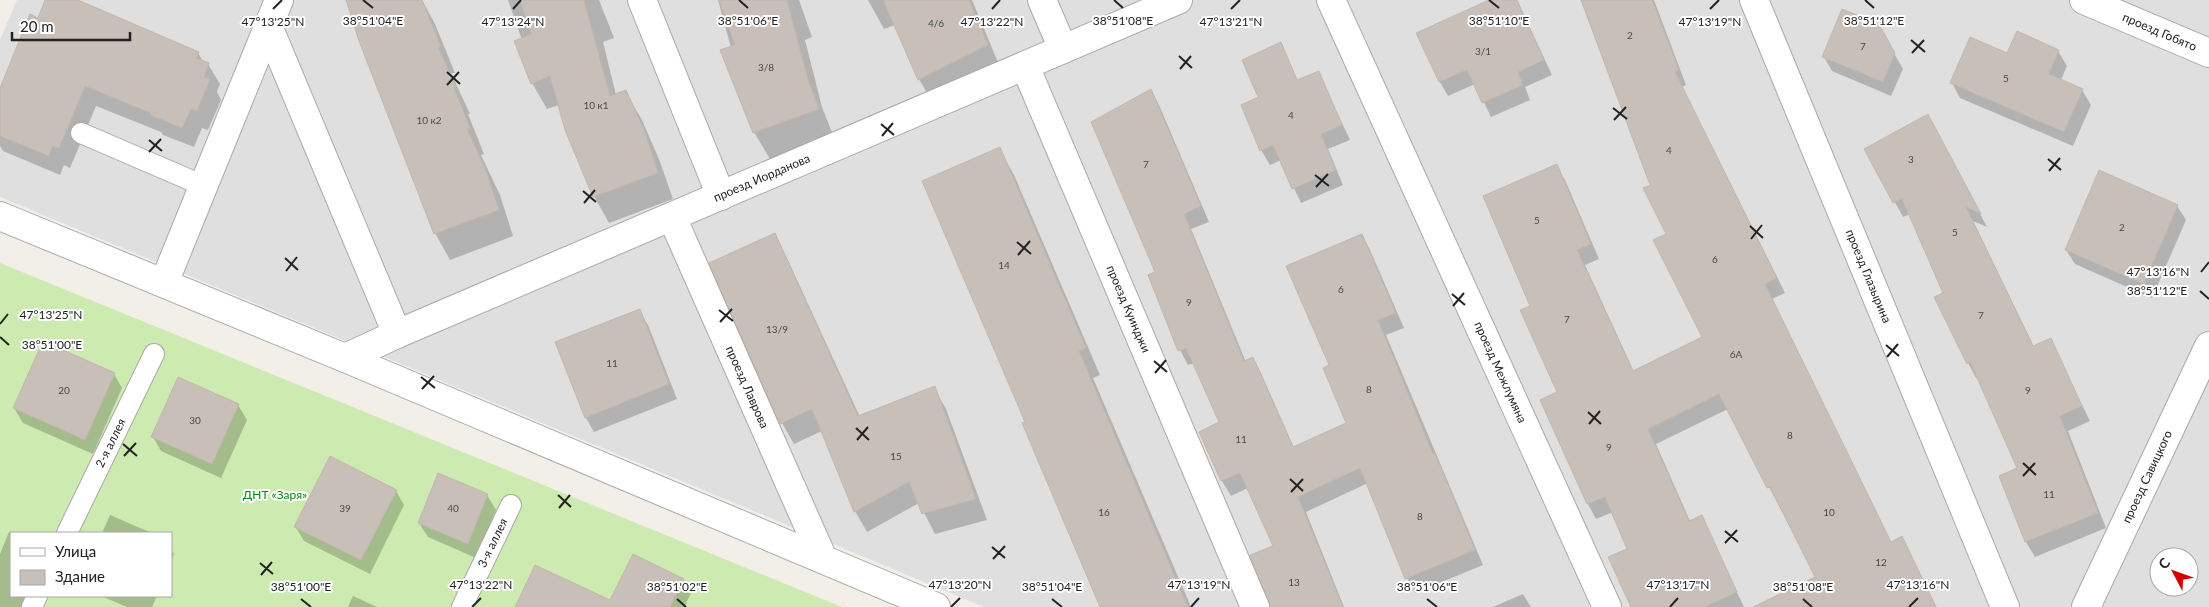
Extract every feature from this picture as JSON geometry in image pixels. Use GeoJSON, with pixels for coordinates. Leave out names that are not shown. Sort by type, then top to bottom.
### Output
{"type":"FeatureCollection","features":[{"type":"Feature","properties":{"kind":"street"},"geometry":{"type":"LineString","coordinates":[[164,283],[279,0]]}},
{"type":"Feature","properties":{"kind":"street"},"geometry":{"type":"LineString","coordinates":[[642,0],[721,196]]}},
{"type":"Feature","properties":{"kind":"street"},"geometry":{"type":"LineString","coordinates":[[1042,0],[1063,49]]}},
{"type":"Feature","properties":{"kind":"street","name":"проезд Иорданова"},"geometry":{"type":"LineString","coordinates":[[345,358],[397,334],[1178,0]]}},
{"type":"Feature","properties":{"kind":"street","name":"проезд Межлумяна"},"geometry":{"type":"LineString","coordinates":[[1331,0],[1607,607]]}},
{"type":"Feature","properties":{"kind":"street","name":"проезд Глазырина"},"geometry":{"type":"LineString","coordinates":[[1754,0],[2005,607]]}},
{"type":"Feature","properties":{"kind":"street","name":"проезд Гобято"},"geometry":{"type":"LineString","coordinates":[[2084,0],[2209,54]]}},
{"type":"Feature","properties":{"kind":"street"},"geometry":{"type":"LineString","coordinates":[[268,26],[397,334]]}},
{"type":"Feature","properties":{"kind":"street","name":"проезд Куинджи"},"geometry":{"type":"LineString","coordinates":[[1025,66],[1255,607]]}},
{"type":"Feature","properties":{"kind":"street"},"geometry":{"type":"LineString","coordinates":[[0,216],[345,358],[936,607]]}},
{"type":"Feature","properties":{"kind":"street","name":"проезд Лаврова"},"geometry":{"type":"LineString","coordinates":[[672,217],[823,559]]}},
{"type":"Feature","properties":{"kind":"street","name":"проезд Савицкого"},"geometry":{"type":"LineString","coordinates":[[2086,607],[2209,346]]}},
{"type":"Feature","properties":{"kind":"lane"},"geometry":{"type":"LineString","coordinates":[[81,133],[204,186]]}},
{"type":"Feature","properties":{"kind":"lane","name":"2-я аллея"},"geometry":{"type":"LineString","coordinates":[[67,532],[154,354]]}},
{"type":"Feature","properties":{"kind":"lane","name":"3-я аллея"},"geometry":{"type":"LineString","coordinates":[[462,607],[511,505]]}},
{"type":"Feature","properties":{"kind":"shaded area"},"geometry":{"type":"Polygon","coordinates":[[[17,0],[2209,0],[2209,607],[984,607],[0,197],[0,40],[17,0]]]}},
{"type":"Feature","properties":{"kind":"green space","name":"ДНТ «Заря»"},"geometry":{"type":"Polygon","coordinates":[[[0,263],[842,607],[0,607],[0,263]]]}},
{"type":"Feature","properties":{"kind":"building"},"geometry":{"type":"Polygon","coordinates":[[[45,0],[78,0],[199,52],[196,58],[209,63],[204,77],[210,79],[197,111],[191,109],[182,128],[85,86],[59,148],[52,146],[49,156],[0,136],[0,88],[30,14],[38,18],[45,0]]]}},
{"type":"Feature","properties":{"kind":"building"},"geometry":{"type":"Polygon","coordinates":[[[346,0],[422,0],[441,47],[438,47],[456,87],[454,88],[470,128],[467,129],[485,168],[499,210],[434,234],[359,41],[346,0]]]}},
{"type":"Feature","properties":{"kind":"building"},"geometry":{"type":"Polygon","coordinates":[[[519,0],[584,0],[610,96],[626,90],[645,132],[658,173],[593,197],[565,130],[550,76],[531,84],[514,41],[532,34],[519,0]]]}},
{"type":"Feature","properties":{"kind":"building"},"geometry":{"type":"Polygon","coordinates":[[[719,0],[787,0],[808,80],[819,109],[753,133],[720,50],[735,45],[719,0]]]}},
{"type":"Feature","properties":{"kind":"building"},"geometry":{"type":"Polygon","coordinates":[[[883,0],[969,0],[988,45],[918,80],[883,0]]]}},
{"type":"Feature","properties":{"kind":"building"},"geometry":{"type":"Polygon","coordinates":[[[1489,0],[1517,0],[1544,60],[1518,72],[1523,85],[1482,103],[1467,70],[1439,82],[1416,33],[1489,0]]]}},
{"type":"Feature","properties":{"kind":"building"},"geometry":{"type":"Polygon","coordinates":[[[1581,0],[1652,0],[1679,70],[1675,72],[1777,278],[1765,284],[1891,542],[1902,536],[1936,607],[1753,607],[1815,577],[1770,487],[1767,488],[1719,394],[1648,429],[1689,521],[1702,515],[1737,592],[1705,607],[1631,607],[1608,557],[1627,549],[1605,497],[1587,504],[1540,400],[1557,392],[1520,310],[1530,306],[1483,196],[1557,164],[1591,244],[1577,250],[1633,371],[1702,337],[1653,240],[1666,234],[1643,188],[1650,185],[1581,0]]]}},
{"type":"Feature","properties":{"kind":"building"},"geometry":{"type":"Polygon","coordinates":[[[1842,9],[1879,24],[1895,53],[1883,82],[1822,57],[1842,9]]]}},
{"type":"Feature","properties":{"kind":"building"},"geometry":{"type":"Polygon","coordinates":[[[2017,31],[2059,50],[2049,74],[2083,89],[2064,132],[1950,83],[1970,37],[2007,53],[2017,31]]]}},
{"type":"Feature","properties":{"kind":"building"},"geometry":{"type":"Polygon","coordinates":[[[1281,42],[1297,80],[1319,71],[1342,125],[1321,134],[1336,170],[1292,189],[1273,145],[1260,151],[1241,105],[1258,97],[1242,60],[1281,42]]]}},
{"type":"Feature","properties":{"kind":"building"},"geometry":{"type":"Polygon","coordinates":[[[1151,89],[1201,206],[1184,214],[1244,361],[1253,357],[1293,447],[1346,423],[1323,368],[1329,365],[1286,266],[1362,234],[1396,313],[1378,320],[1475,550],[1405,579],[1360,468],[1298,497],[1343,607],[1270,607],[1250,555],[1273,546],[1240,473],[1221,481],[1199,432],[1219,422],[1186,348],[1178,351],[1148,275],[1155,272],[1091,122],[1151,89]]]}},
{"type":"Feature","properties":{"kind":"building"},"geometry":{"type":"Polygon","coordinates":[[[1928,114],[1981,214],[1966,207],[2033,346],[2051,338],[2082,406],[2060,416],[2098,513],[2025,542],[1999,476],[2017,468],[1970,362],[1967,364],[1934,297],[1943,293],[1902,199],[1893,203],[1864,149],[1928,114]]]}},
{"type":"Feature","properties":{"kind":"building"},"geometry":{"type":"Polygon","coordinates":[[[1000,147],[1086,348],[1079,351],[1188,607],[1100,607],[1022,423],[1025,422],[922,181],[1000,147]]]}},
{"type":"Feature","properties":{"kind":"building"},"geometry":{"type":"Polygon","coordinates":[[[2099,170],[2178,205],[2144,284],[2065,250],[2099,170]]]}},
{"type":"Feature","properties":{"kind":"building"},"geometry":{"type":"Polygon","coordinates":[[[775,233],[858,416],[935,386],[976,499],[922,514],[909,482],[854,512],[812,409],[780,424],[709,263],[775,233]]]}},
{"type":"Feature","properties":{"kind":"building"},"geometry":{"type":"Polygon","coordinates":[[[640,309],[669,384],[585,418],[555,342],[640,309]]]}},
{"type":"Feature","properties":{"kind":"building"},"geometry":{"type":"Polygon","coordinates":[[[43,341],[115,373],[85,440],[13,408],[43,341]]]}},
{"type":"Feature","properties":{"kind":"building"},"geometry":{"type":"Polygon","coordinates":[[[178,377],[239,404],[212,464],[151,437],[178,377]]]}},
{"type":"Feature","properties":{"kind":"building"},"geometry":{"type":"Polygon","coordinates":[[[330,456],[397,490],[361,560],[294,527],[330,456]]]}},
{"type":"Feature","properties":{"kind":"building"},"geometry":{"type":"Polygon","coordinates":[[[438,473],[488,494],[468,544],[418,523],[438,473]]]}},
{"type":"Feature","properties":{"kind":"building"},"geometry":{"type":"Polygon","coordinates":[[[633,554],[684,579],[670,607],[515,607],[535,565],[610,600],[633,554]]]}}]}
